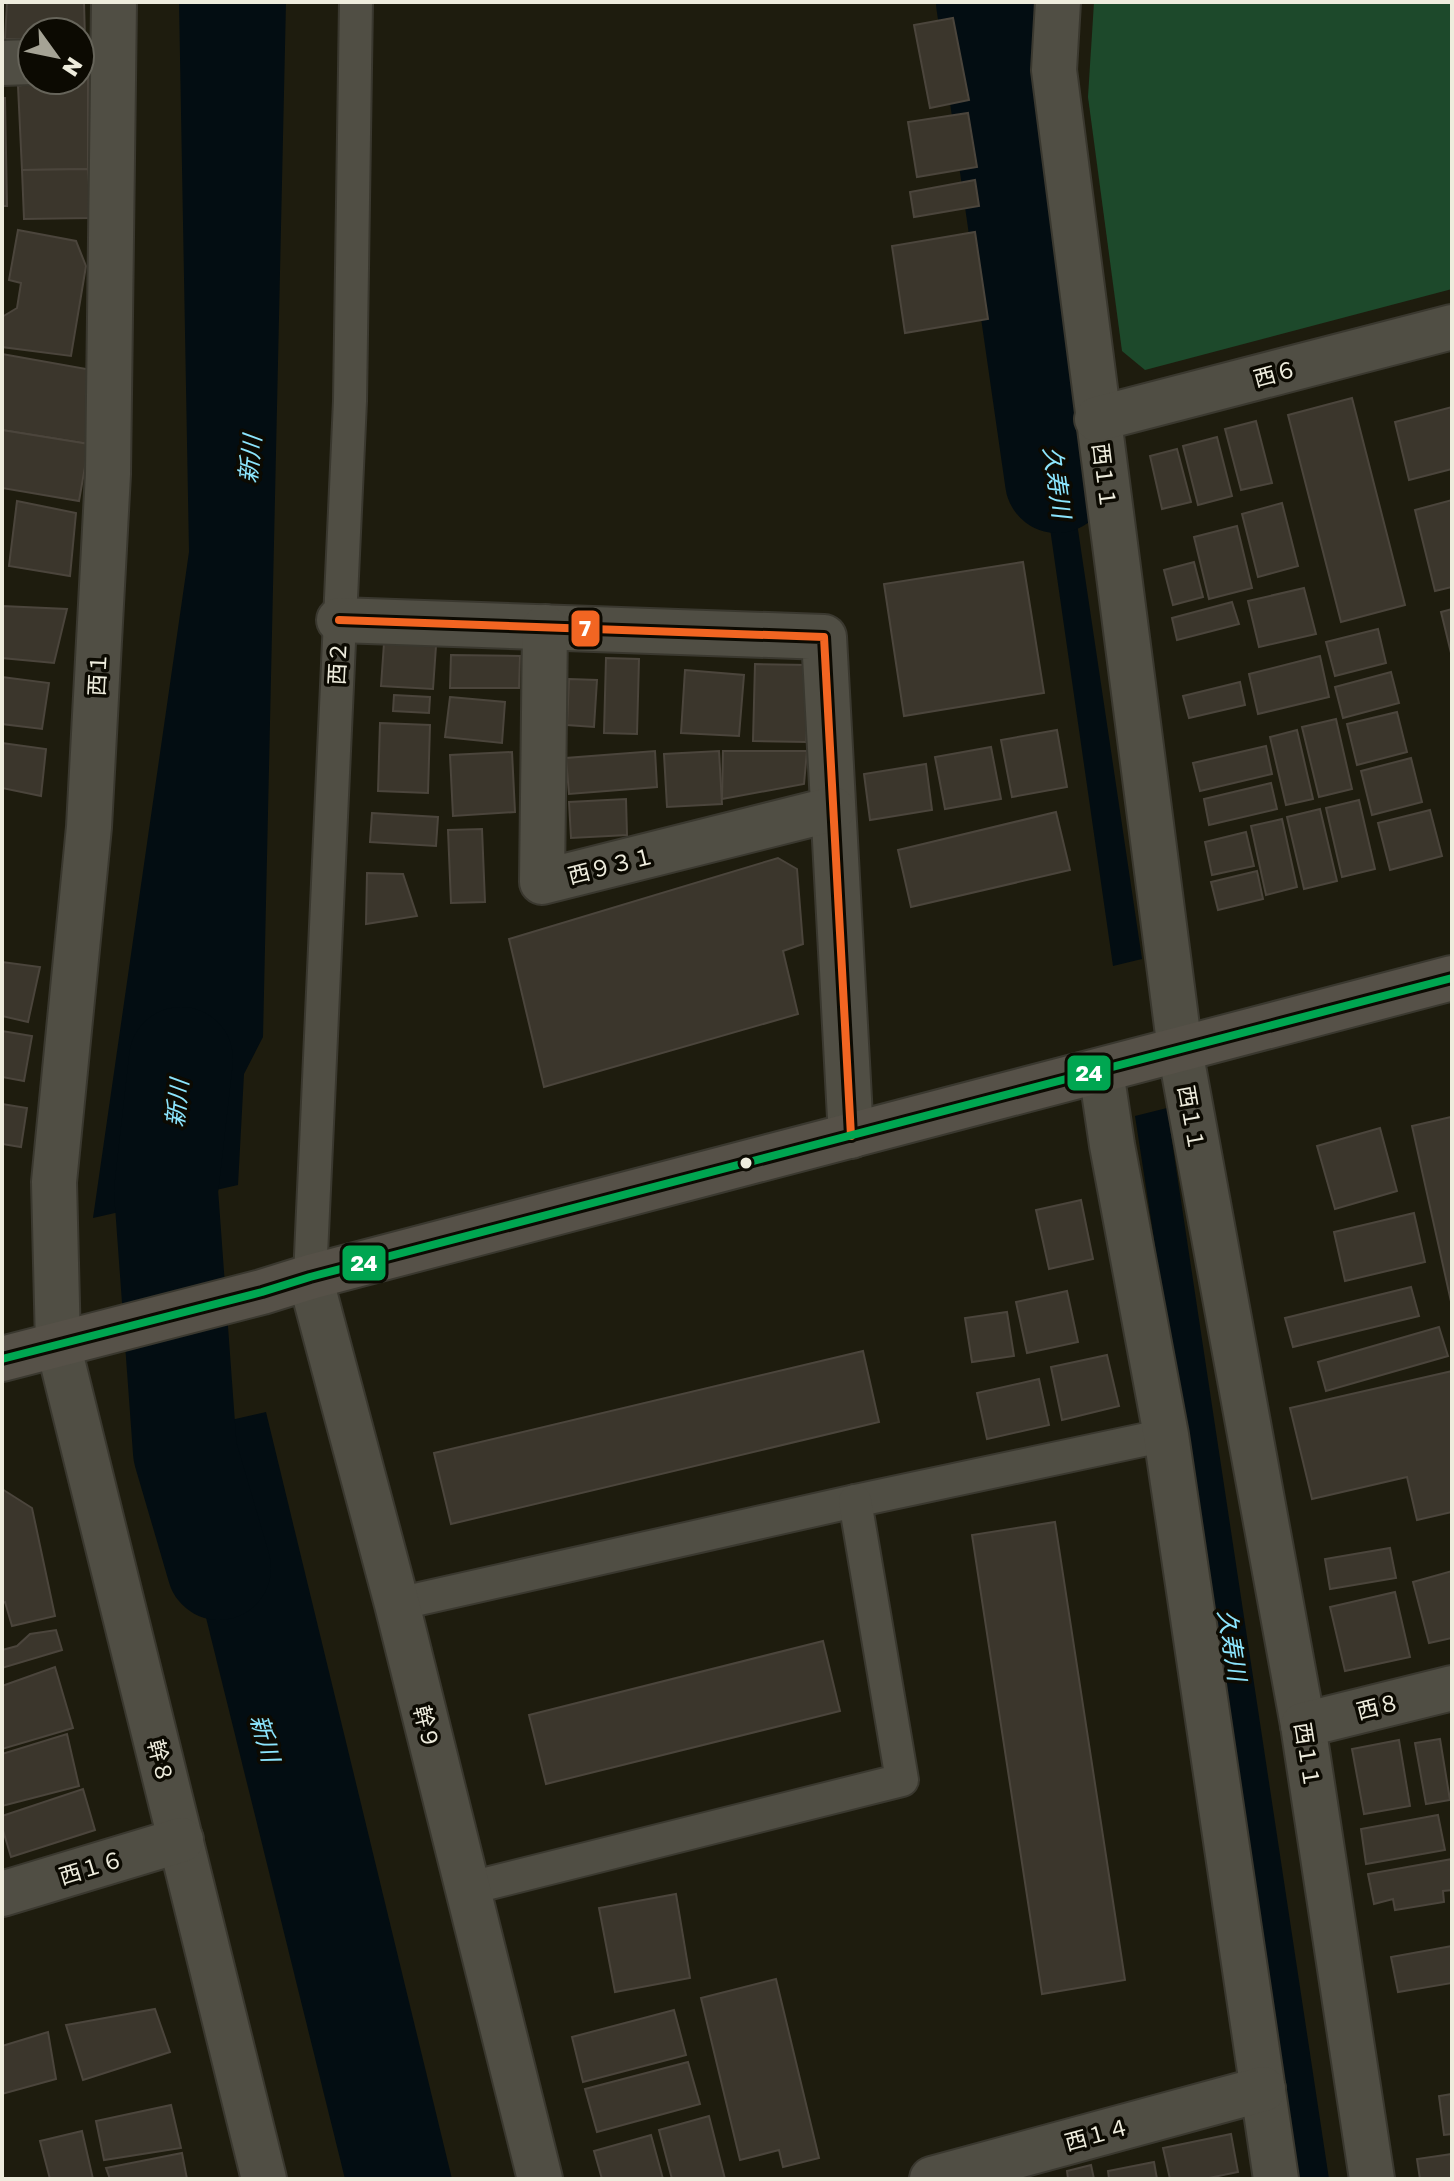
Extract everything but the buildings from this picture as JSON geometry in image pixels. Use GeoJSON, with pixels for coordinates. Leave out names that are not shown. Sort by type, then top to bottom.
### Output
{"type":"FeatureCollection","features":[{"type":"Feature","properties":{"kind":"main road"},"geometry":{"type":"LineString","coordinates":[[2,1359],[1452,978]]}},
{"type":"Feature","properties":{"kind":"street","name":"西１"},"geometry":{"type":"LineString","coordinates":[[58,1344],[54,1182],[89,827],[108,474],[97,60],[114,2]]}},
{"type":"Feature","properties":{"kind":"street","name":"西１１"},"geometry":{"type":"LineString","coordinates":[[1058,2],[1054,70],[1180,1050],[1303,1725],[1372,2179]]}},
{"type":"Feature","properties":{"kind":"street","name":"西６"},"geometry":{"type":"LineString","coordinates":[[1097,419],[1452,327]]}},
{"type":"Feature","properties":{"kind":"street"},"geometry":{"type":"LineString","coordinates":[[339,620],[824,637],[851,1136]]}},
{"type":"Feature","properties":{"kind":"street","name":"西９３１"},"geometry":{"type":"LineString","coordinates":[[545,627],[542,882],[833,809]]}},
{"type":"Feature","properties":{"kind":"street"},"geometry":{"type":"LineString","coordinates":[[1101,1071],[1166,1435],[1276,2179]]}},
{"type":"Feature","properties":{"kind":"street","name":"幹９"},"geometry":{"type":"LineString","coordinates":[[310,1277],[397,1604],[540,2179]]}},
{"type":"Feature","properties":{"kind":"street","name":"幹８"},"geometry":{"type":"LineString","coordinates":[[58,1344],[264,2179]]}},
{"type":"Feature","properties":{"kind":"street","name":"西８"},"geometry":{"type":"LineString","coordinates":[[1303,1725],[1452,1688]]}},
{"type":"Feature","properties":{"kind":"street","name":"西１６"},"geometry":{"type":"LineString","coordinates":[[2,1894],[181,1840]]}},
{"type":"Feature","properties":{"kind":"street","name":"西１４"},"geometry":{"type":"LineString","coordinates":[[952,2176],[1263,2089]]}},
{"type":"Feature","properties":{"kind":"lane","name":"西２"},"geometry":{"type":"LineString","coordinates":[[310,1277],[350,401],[356,2]]}},
{"type":"Feature","properties":{"kind":"lane"},"geometry":{"type":"LineString","coordinates":[[397,1604],[1166,1435]]}},
{"type":"Feature","properties":{"kind":"lane"},"geometry":{"type":"LineString","coordinates":[[466,1889],[902,1780],[855,1501]]}},
{"type":"Feature","properties":{"kind":"green space"},"geometry":{"type":"Polygon","coordinates":[[[1094,2],[1452,2],[1452,289],[1145,370],[1122,351],[1088,97],[1094,2]]]}},
{"type":"Feature","properties":{"kind":"water"},"geometry":{"type":"Polygon","coordinates":[[[179,2],[286,2],[263,1037],[244,1074],[238,1185],[93,1218],[189,552],[179,2]]]}},
{"type":"Feature","properties":{"kind":"water"},"geometry":{"type":"Polygon","coordinates":[[[1049,335],[1142,959],[1113,966],[1023,341],[1049,335]]]}},
{"type":"Feature","properties":{"kind":"water"},"geometry":{"type":"Polygon","coordinates":[[[1167,1108],[1329,2179],[1299,2179],[1135,1116],[1167,1108]]]}},
{"type":"Feature","properties":{"kind":"water"},"geometry":{"type":"Polygon","coordinates":[[[266,1412],[452,2179],[345,2179],[161,1436],[266,1412]]]}},
{"type":"Feature","properties":{"kind":"waterway","name":"久寿川"},"geometry":{"type":"LineString","coordinates":[[988,2],[1057,481]]}},
{"type":"Feature","properties":{"kind":"waterway","name":"新川"},"geometry":{"type":"LineString","coordinates":[[181,1059],[166,1191],[185,1452],[219,1568]]}},
{"type":"Feature","properties":{"kind":"transit line","name":"7"},"geometry":{"type":"LineString","coordinates":[[339,620],[824,637],[851,1136]]}},
{"type":"Feature","properties":{"kind":"transit line","name":"24"},"geometry":{"type":"LineString","coordinates":[[2,1359],[1452,978]]}}]}
